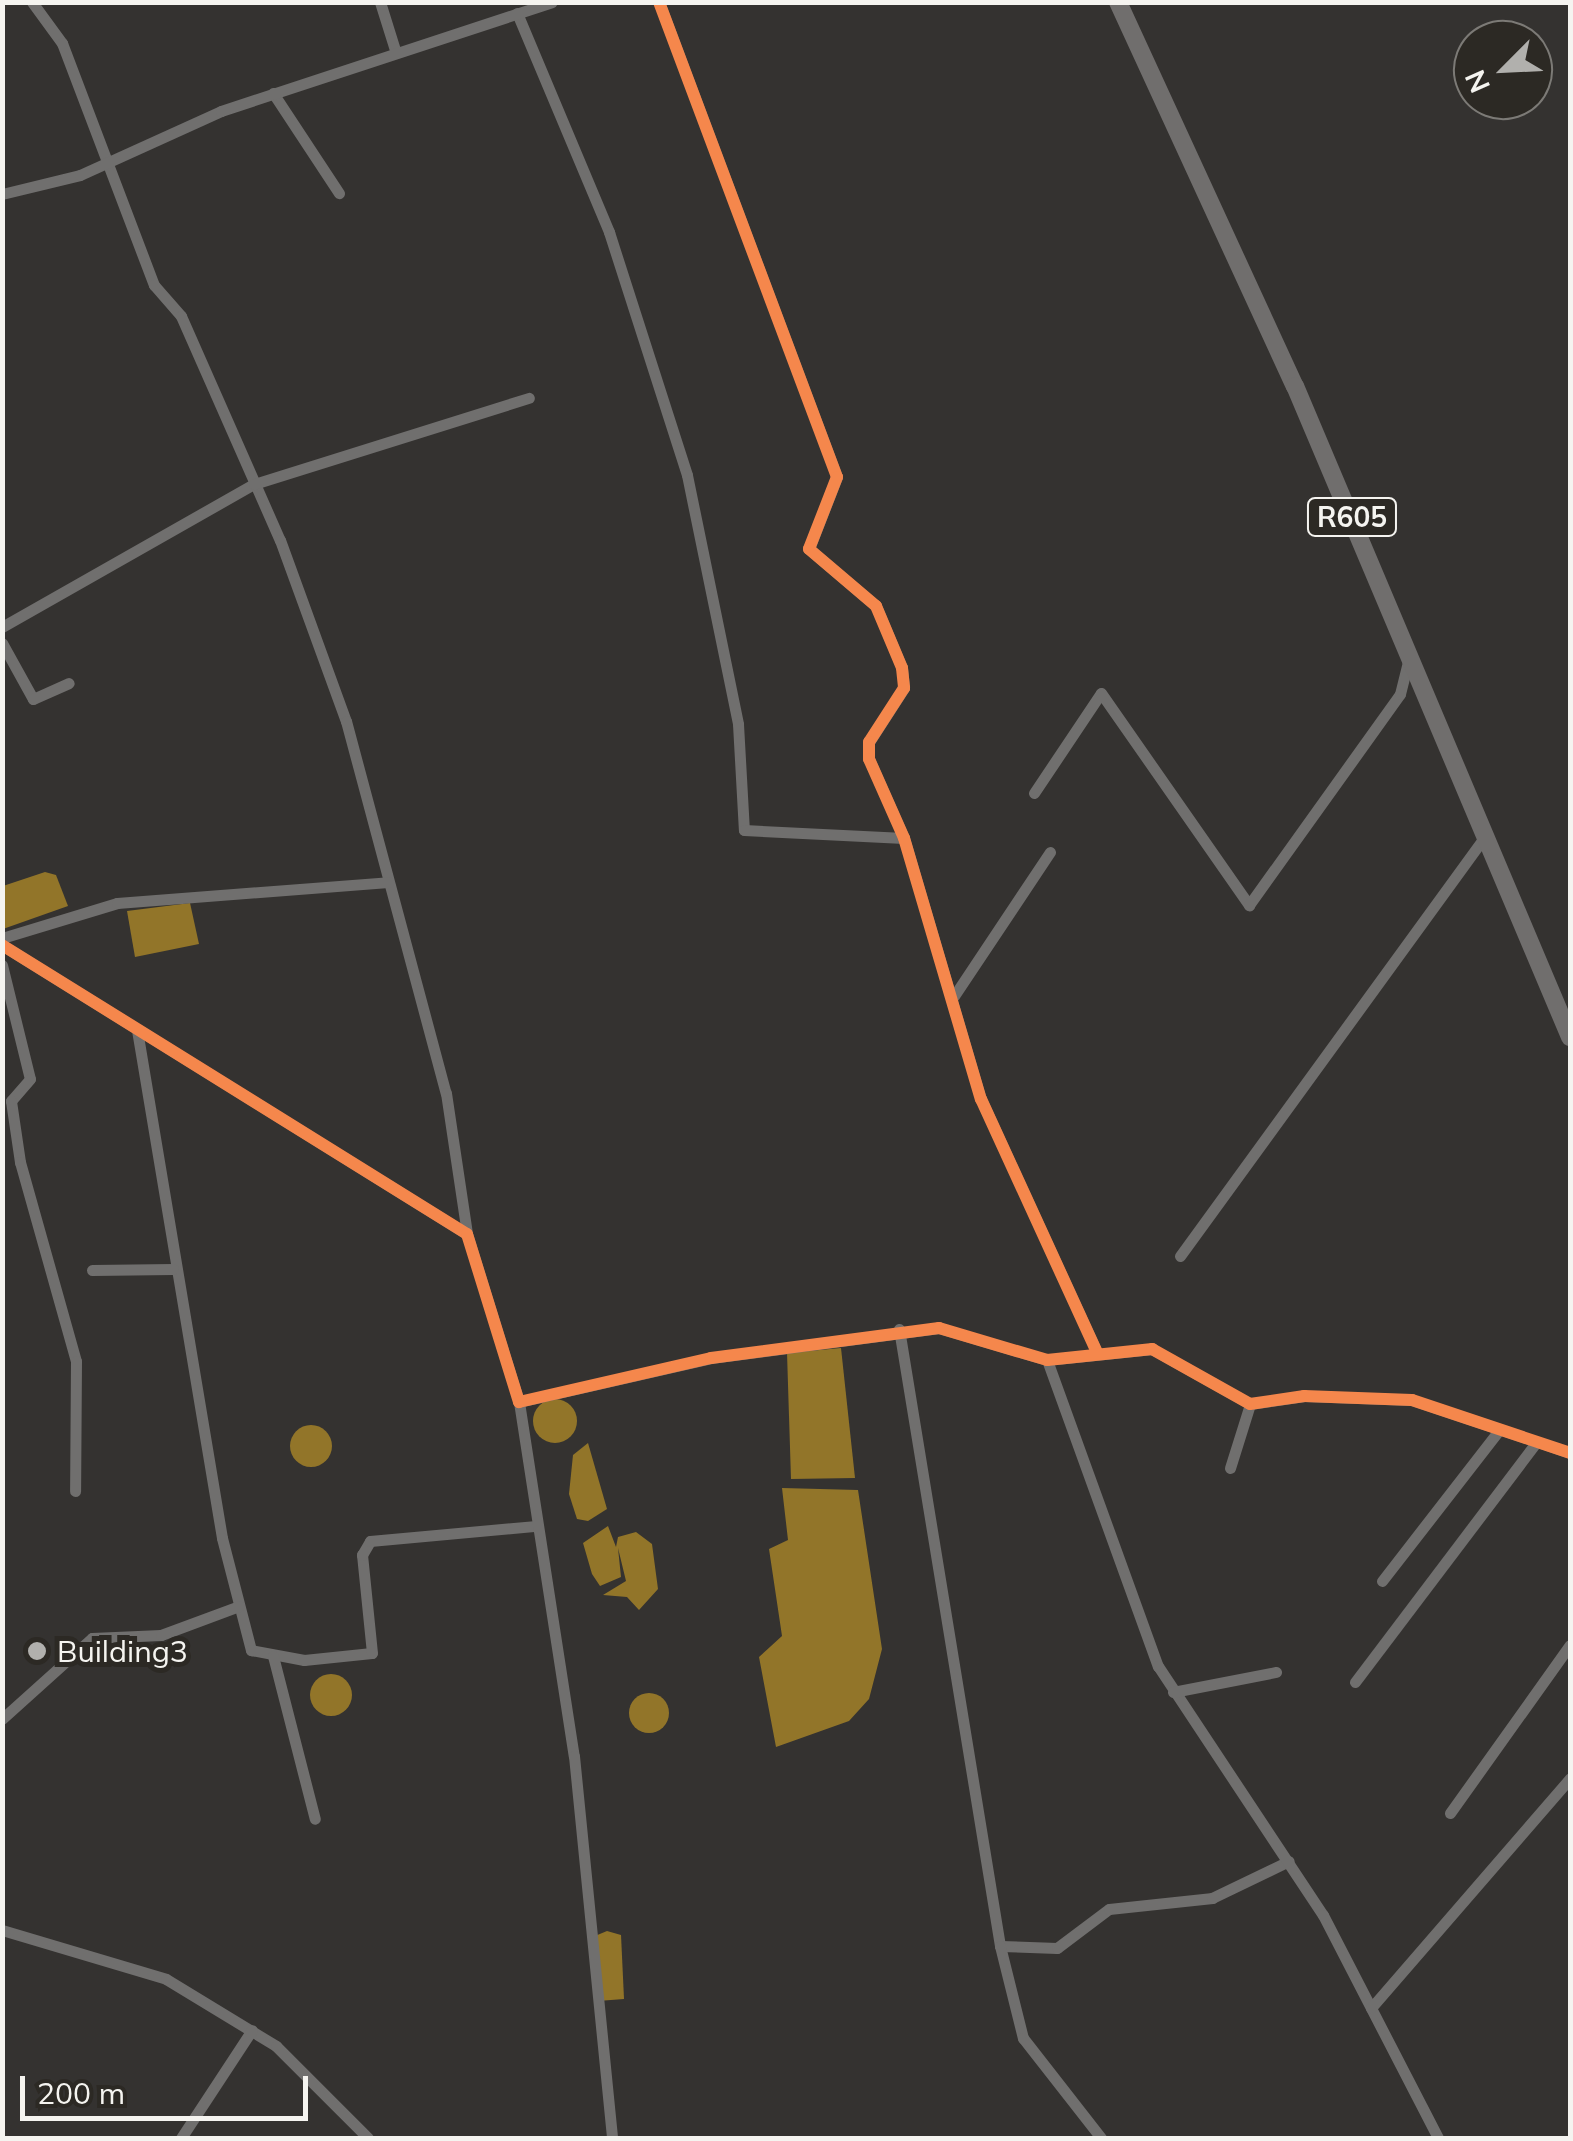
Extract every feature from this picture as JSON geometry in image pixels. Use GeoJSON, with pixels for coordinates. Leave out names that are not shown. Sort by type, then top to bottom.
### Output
{"type":"FeatureCollection","features":[{"type":"Feature","properties":{"kind":"main road","name":"R605"},"geometry":{"type":"LineString","coordinates":[[1118,2],[1409,649],[1570,1037]]}},
{"type":"Feature","properties":{"kind":"street"},"geometry":{"type":"LineString","coordinates":[[32,2],[62,42],[154,285],[181,316],[254,484],[363,771],[388,882],[446,1093],[467,1234],[519,1402],[574,1756],[612,2138]]}},
{"type":"Feature","properties":{"kind":"street"},"geometry":{"type":"LineString","coordinates":[[380,2],[396,54]]}},
{"type":"Feature","properties":{"kind":"street"},"geometry":{"type":"LineString","coordinates":[[2,194],[108,164],[273,93],[552,2]]}},
{"type":"Feature","properties":{"kind":"street"},"geometry":{"type":"LineString","coordinates":[[658,2],[837,477],[809,549],[890,625],[904,688],[866,750],[904,838],[954,996],[981,1099],[1098,1352]]}},
{"type":"Feature","properties":{"kind":"street"},"geometry":{"type":"LineString","coordinates":[[517,13],[609,232],[686,474],[738,724],[744,830],[904,838]]}},
{"type":"Feature","properties":{"kind":"street"},"geometry":{"type":"LineString","coordinates":[[273,93],[340,194]]}},
{"type":"Feature","properties":{"kind":"street"},"geometry":{"type":"LineString","coordinates":[[2,627],[254,484],[528,398]]}},
{"type":"Feature","properties":{"kind":"street"},"geometry":{"type":"LineString","coordinates":[[2,643],[29,696],[69,683]]}},
{"type":"Feature","properties":{"kind":"street"},"geometry":{"type":"LineString","coordinates":[[1034,793],[1101,693],[1249,905],[1400,694],[1409,649]]}},
{"type":"Feature","properties":{"kind":"street"},"geometry":{"type":"LineString","coordinates":[[1180,1256],[1487,833]]}},
{"type":"Feature","properties":{"kind":"street"},"geometry":{"type":"LineString","coordinates":[[954,996],[1050,852]]}},
{"type":"Feature","properties":{"kind":"street"},"geometry":{"type":"LineString","coordinates":[[2,942],[117,903],[388,882]]}},
{"type":"Feature","properties":{"kind":"street"},"geometry":{"type":"LineString","coordinates":[[2,942],[467,1234]]}},
{"type":"Feature","properties":{"kind":"street"},"geometry":{"type":"LineString","coordinates":[[2,964],[30,1080],[12,1101],[20,1162],[76,1361],[75,1491]]}},
{"type":"Feature","properties":{"kind":"street"},"geometry":{"type":"LineString","coordinates":[[137,1030],[174,1268],[246,1644],[273,1656],[372,1653],[362,1555],[370,1542],[536,1526]]}},
{"type":"Feature","properties":{"kind":"street"},"geometry":{"type":"LineString","coordinates":[[92,1270],[174,1268]]}},
{"type":"Feature","properties":{"kind":"street"},"geometry":{"type":"LineString","coordinates":[[519,1402],[711,1358],[899,1330],[964,1331],[1047,1360],[1152,1349],[1250,1404],[1304,1396],[1412,1400],[1570,1453]]}},
{"type":"Feature","properties":{"kind":"street"},"geometry":{"type":"LineString","coordinates":[[899,1330],[1000,1946],[1023,2038],[1100,2138]]}},
{"type":"Feature","properties":{"kind":"street"},"geometry":{"type":"LineString","coordinates":[[1047,1360],[1138,1622],[1173,1692],[1289,1861],[1438,2138]]}},
{"type":"Feature","properties":{"kind":"street"},"geometry":{"type":"LineString","coordinates":[[1230,1468],[1250,1404]]}},
{"type":"Feature","properties":{"kind":"street"},"geometry":{"type":"LineString","coordinates":[[1382,1581],[1500,1429]]}},
{"type":"Feature","properties":{"kind":"street"},"geometry":{"type":"LineString","coordinates":[[1356,1682],[1536,1442]]}},
{"type":"Feature","properties":{"kind":"street"},"geometry":{"type":"LineString","coordinates":[[2,1719],[92,1638],[161,1635],[238,1606]]}},
{"type":"Feature","properties":{"kind":"street"},"geometry":{"type":"LineString","coordinates":[[1450,1813],[1570,1645]]}},
{"type":"Feature","properties":{"kind":"street"},"geometry":{"type":"LineString","coordinates":[[273,1656],[315,1819]]}},
{"type":"Feature","properties":{"kind":"street"},"geometry":{"type":"LineString","coordinates":[[1173,1692],[1276,1672]]}},
{"type":"Feature","properties":{"kind":"street"},"geometry":{"type":"LineString","coordinates":[[1370,2008],[1570,1778]]}},
{"type":"Feature","properties":{"kind":"street"},"geometry":{"type":"LineString","coordinates":[[1000,1946],[1057,1948],[1109,1909],[1212,1898],[1289,1861]]}},
{"type":"Feature","properties":{"kind":"street"},"geometry":{"type":"LineString","coordinates":[[2,1930],[166,1979],[252,2030],[368,2138]]}},
{"type":"Feature","properties":{"kind":"street"},"geometry":{"type":"LineString","coordinates":[[181,2138],[252,2030]]}},
{"type":"Feature","properties":{"kind":"shaded area"},"geometry":{"type":"Polygon","coordinates":[[[45,872],[56,875],[68,906],[3,929],[3,886],[45,872]]]}},
{"type":"Feature","properties":{"kind":"shaded area"},"geometry":{"type":"Polygon","coordinates":[[[190,903],[199,944],[135,957],[127,911],[190,903]]]}},
{"type":"Feature","properties":{"kind":"shaded area"},"geometry":{"type":"Polygon","coordinates":[[[841,1348],[855,1478],[791,1479],[787,1353],[841,1348]]]}},
{"type":"Feature","properties":{"kind":"shaded area"},"geometry":{"type":"Polygon","coordinates":[[[555,1399],[571,1405],[577,1421],[571,1437],[555,1443],[539,1437],[533,1421],[539,1405],[555,1399]]]}},
{"type":"Feature","properties":{"kind":"shaded area"},"geometry":{"type":"Polygon","coordinates":[[[311,1425],[326,1431],[332,1446],[326,1461],[311,1467],[296,1461],[290,1446],[296,1431],[311,1425]]]}},
{"type":"Feature","properties":{"kind":"shaded area"},"geometry":{"type":"Polygon","coordinates":[[[588,1443],[607,1509],[588,1521],[577,1519],[569,1494],[573,1455],[588,1443]]]}},
{"type":"Feature","properties":{"kind":"shaded area"},"geometry":{"type":"Polygon","coordinates":[[[782,1488],[858,1490],[882,1649],[869,1699],[849,1721],[776,1747],[759,1657],[782,1636],[769,1549],[788,1540],[782,1488]]]}},
{"type":"Feature","properties":{"kind":"shaded area"},"geometry":{"type":"Polygon","coordinates":[[[608,1526],[616,1547],[618,1537],[636,1532],[652,1544],[658,1589],[639,1610],[627,1597],[603,1595],[626,1581],[618,1548],[621,1577],[600,1586],[592,1574],[583,1543],[608,1526]]]}},
{"type":"Feature","properties":{"kind":"shaded area"},"geometry":{"type":"Polygon","coordinates":[[[331,1674],[346,1680],[352,1695],[346,1710],[331,1716],[316,1710],[310,1695],[316,1680],[331,1674]]]}},
{"type":"Feature","properties":{"kind":"shaded area"},"geometry":{"type":"Polygon","coordinates":[[[649,1693],[663,1699],[669,1713],[663,1727],[649,1733],[635,1727],[629,1713],[635,1699],[649,1693]]]}},
{"type":"Feature","properties":{"kind":"shaded area"},"geometry":{"type":"Polygon","coordinates":[[[607,1931],[621,1935],[624,1999],[598,2001],[595,1936],[607,1931]]]}},
{"type":"Feature","properties":{"kind":"cycle path"},"geometry":{"type":"LineString","coordinates":[[659,2],[837,477],[809,549],[876,606],[902,668],[904,688],[869,742],[869,759],[904,838],[981,1099],[1097,1352]]}},
{"type":"Feature","properties":{"kind":"cycle path"},"geometry":{"type":"LineString","coordinates":[[2,945],[467,1234],[519,1402],[711,1358],[939,1328],[1047,1360],[1152,1349],[1250,1404],[1304,1396],[1412,1400],[1570,1453]]}},
{"type":"Feature","properties":{"kind":"place","name":"Building3"},"geometry":{"type":"Point","coordinates":[37,1651]}}]}
